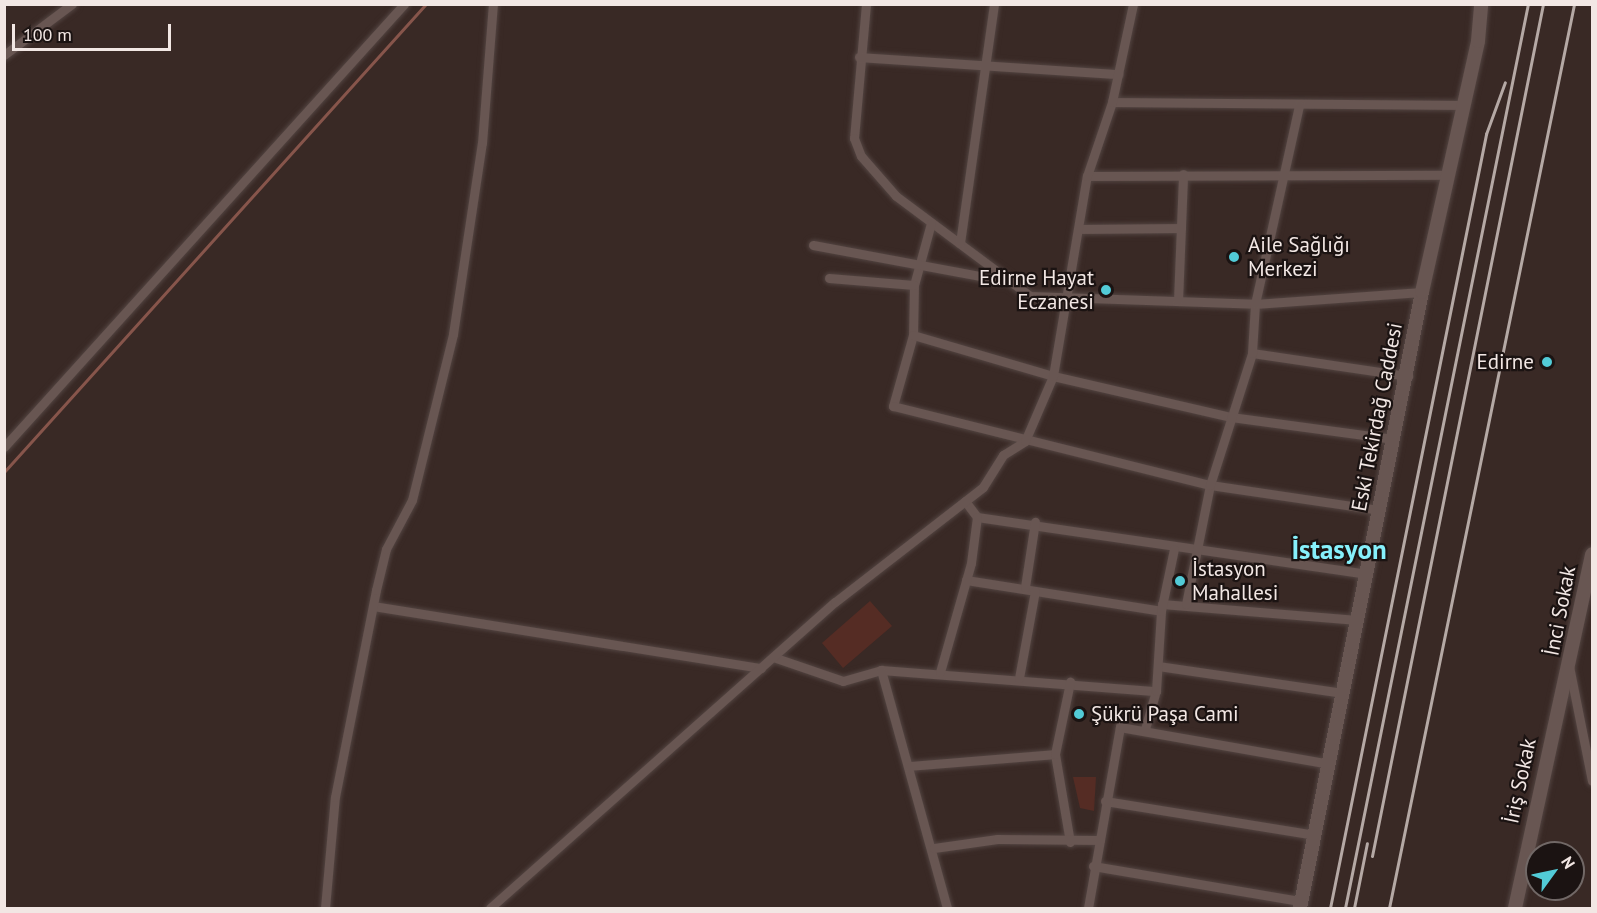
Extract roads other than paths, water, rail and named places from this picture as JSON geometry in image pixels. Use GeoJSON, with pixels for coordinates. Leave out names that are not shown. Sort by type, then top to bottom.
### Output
{"type":"FeatureCollection","features":[{"type":"Feature","properties":{"kind":"street"},"geometry":{"type":"LineString","coordinates":[[4,55],[72,4]]}},
{"type":"Feature","properties":{"kind":"street"},"geometry":{"type":"LineString","coordinates":[[4,447],[404,4]]}},
{"type":"Feature","properties":{"kind":"street"},"geometry":{"type":"LineString","coordinates":[[325,909],[335,797],[373,606],[386,549],[412,500],[453,334],[483,132],[493,4]]}},
{"type":"Feature","properties":{"kind":"street"},"geometry":{"type":"LineString","coordinates":[[866,4],[859,57],[854,138],[861,156],[888,188],[960,243],[1003,281],[1030,296],[1068,301],[1255,304],[1422,292]]}},
{"type":"Feature","properties":{"kind":"street"},"geometry":{"type":"LineString","coordinates":[[960,243],[994,4]]}},
{"type":"Feature","properties":{"kind":"street"},"geometry":{"type":"LineString","coordinates":[[490,909],[773,657],[909,540],[983,487],[1003,455],[1025,441],[1053,376],[1068,301],[1087,176],[1112,102],[1132,4]]}},
{"type":"Feature","properties":{"kind":"street","name":"Eski Tekirdağ Caddesi"},"geometry":{"type":"LineString","coordinates":[[1300,905],[1330,764],[1422,292],[1463,105],[1481,4]]}},
{"type":"Feature","properties":{"kind":"street"},"geometry":{"type":"LineString","coordinates":[[859,57],[1118,74]]}},
{"type":"Feature","properties":{"kind":"street"},"geometry":{"type":"LineString","coordinates":[[1112,102],[1463,105]]}},
{"type":"Feature","properties":{"kind":"street"},"geometry":{"type":"LineString","coordinates":[[1186,604],[1210,485],[1252,352],[1255,304],[1299,105]]}},
{"type":"Feature","properties":{"kind":"street"},"geometry":{"type":"LineString","coordinates":[[1087,176],[1286,172],[1447,175]]}},
{"type":"Feature","properties":{"kind":"street"},"geometry":{"type":"LineString","coordinates":[[1178,301],[1183,174]]}},
{"type":"Feature","properties":{"kind":"street"},"geometry":{"type":"LineString","coordinates":[[931,223],[914,285],[913,335],[893,406],[1025,441],[1210,485],[1380,510]]}},
{"type":"Feature","properties":{"kind":"street"},"geometry":{"type":"LineString","coordinates":[[1079,229],[1181,228]]}},
{"type":"Feature","properties":{"kind":"street"},"geometry":{"type":"LineString","coordinates":[[813,244],[1003,281]]}},
{"type":"Feature","properties":{"kind":"street"},"geometry":{"type":"LineString","coordinates":[[829,278],[914,285]]}},
{"type":"Feature","properties":{"kind":"street"},"geometry":{"type":"LineString","coordinates":[[913,335],[1053,376],[1231,417],[1394,439]]}},
{"type":"Feature","properties":{"kind":"street"},"geometry":{"type":"LineString","coordinates":[[1252,352],[1407,376]]}},
{"type":"Feature","properties":{"kind":"street"},"geometry":{"type":"LineString","coordinates":[[940,672],[966,580],[977,517],[965,501]]}},
{"type":"Feature","properties":{"kind":"street"},"geometry":{"type":"LineString","coordinates":[[977,517],[1035,522],[1174,549],[1366,574]]}},
{"type":"Feature","properties":{"kind":"street"},"geometry":{"type":"LineString","coordinates":[[1025,587],[1035,522]]}},
{"type":"Feature","properties":{"kind":"street"},"geometry":{"type":"LineString","coordinates":[[1145,729],[1156,691],[1162,607],[1174,549]]}},
{"type":"Feature","properties":{"kind":"street","name":"İnci Sokak"},"geometry":{"type":"LineString","coordinates":[[1593,554],[1569,664],[1593,782]]}},
{"type":"Feature","properties":{"kind":"street"},"geometry":{"type":"LineString","coordinates":[[966,580],[1162,607],[1186,604],[1357,620]]}},
{"type":"Feature","properties":{"kind":"street"},"geometry":{"type":"LineString","coordinates":[[1019,678],[1035,591]]}},
{"type":"Feature","properties":{"kind":"street"},"geometry":{"type":"LineString","coordinates":[[373,606],[761,668]]}},
{"type":"Feature","properties":{"kind":"street"},"geometry":{"type":"LineString","coordinates":[[773,657],[843,681],[881,670],[1019,678],[1156,691]]}},
{"type":"Feature","properties":{"kind":"street","name":"İriş Sokak"},"geometry":{"type":"LineString","coordinates":[[1515,909],[1569,664]]}},
{"type":"Feature","properties":{"kind":"street"},"geometry":{"type":"LineString","coordinates":[[1158,666],[1343,693]]}},
{"type":"Feature","properties":{"kind":"street"},"geometry":{"type":"LineString","coordinates":[[881,670],[934,848],[947,909]]}},
{"type":"Feature","properties":{"kind":"street"},"geometry":{"type":"LineString","coordinates":[[1070,682],[1055,754],[1070,842]]}},
{"type":"Feature","properties":{"kind":"street"},"geometry":{"type":"LineString","coordinates":[[1088,909],[1093,866],[1100,840],[1105,801],[1120,727],[1145,729],[1330,764]]}},
{"type":"Feature","properties":{"kind":"street"},"geometry":{"type":"LineString","coordinates":[[909,766],[1055,754]]}},
{"type":"Feature","properties":{"kind":"street"},"geometry":{"type":"LineString","coordinates":[[1105,801],[1315,835]]}},
{"type":"Feature","properties":{"kind":"street"},"geometry":{"type":"LineString","coordinates":[[934,848],[997,839],[1070,842],[1100,840]]}},
{"type":"Feature","properties":{"kind":"street"},"geometry":{"type":"LineString","coordinates":[[1093,866],[1300,905]]}},
{"type":"Feature","properties":{"kind":"waterway"},"geometry":{"type":"LineString","coordinates":[[4,472],[426,4]]}},
{"type":"Feature","properties":{"kind":"railway"},"geometry":{"type":"LineString","coordinates":[[1345,908],[1528,4]]}},
{"type":"Feature","properties":{"kind":"railway"},"geometry":{"type":"LineString","coordinates":[[1372,856],[1543,4]]}},
{"type":"Feature","properties":{"kind":"railway"},"geometry":{"type":"LineString","coordinates":[[1389,908],[1574,4]]}},
{"type":"Feature","properties":{"kind":"railway"},"geometry":{"type":"LineString","coordinates":[[1330,908],[1486,134],[1505,82]]}},
{"type":"Feature","properties":{"kind":"railway"},"geometry":{"type":"LineString","coordinates":[[1354,908],[1367,843]]}},
{"type":"Feature","properties":{"kind":"place","name":"Aile Sağlığı Merkezi"},"geometry":{"type":"Point","coordinates":[1234,257]}},
{"type":"Feature","properties":{"kind":"place","name":"Edirne Hayat Eczanesi"},"geometry":{"type":"Point","coordinates":[1106,290]}},
{"type":"Feature","properties":{"kind":"place","name":"Edirne"},"geometry":{"type":"Point","coordinates":[1547,362]}},
{"type":"Feature","properties":{"kind":"place","name":"İstasyon Mahallesi"},"geometry":{"type":"Point","coordinates":[1180,581]}},
{"type":"Feature","properties":{"kind":"place","name":"Şükrü Paşa Cami"},"geometry":{"type":"Point","coordinates":[1079,714]}},
{"type":"Feature","properties":{"kind":"district","name":"İstasyon"},"geometry":{"type":"Point","coordinates":[1339,550]}}]}
